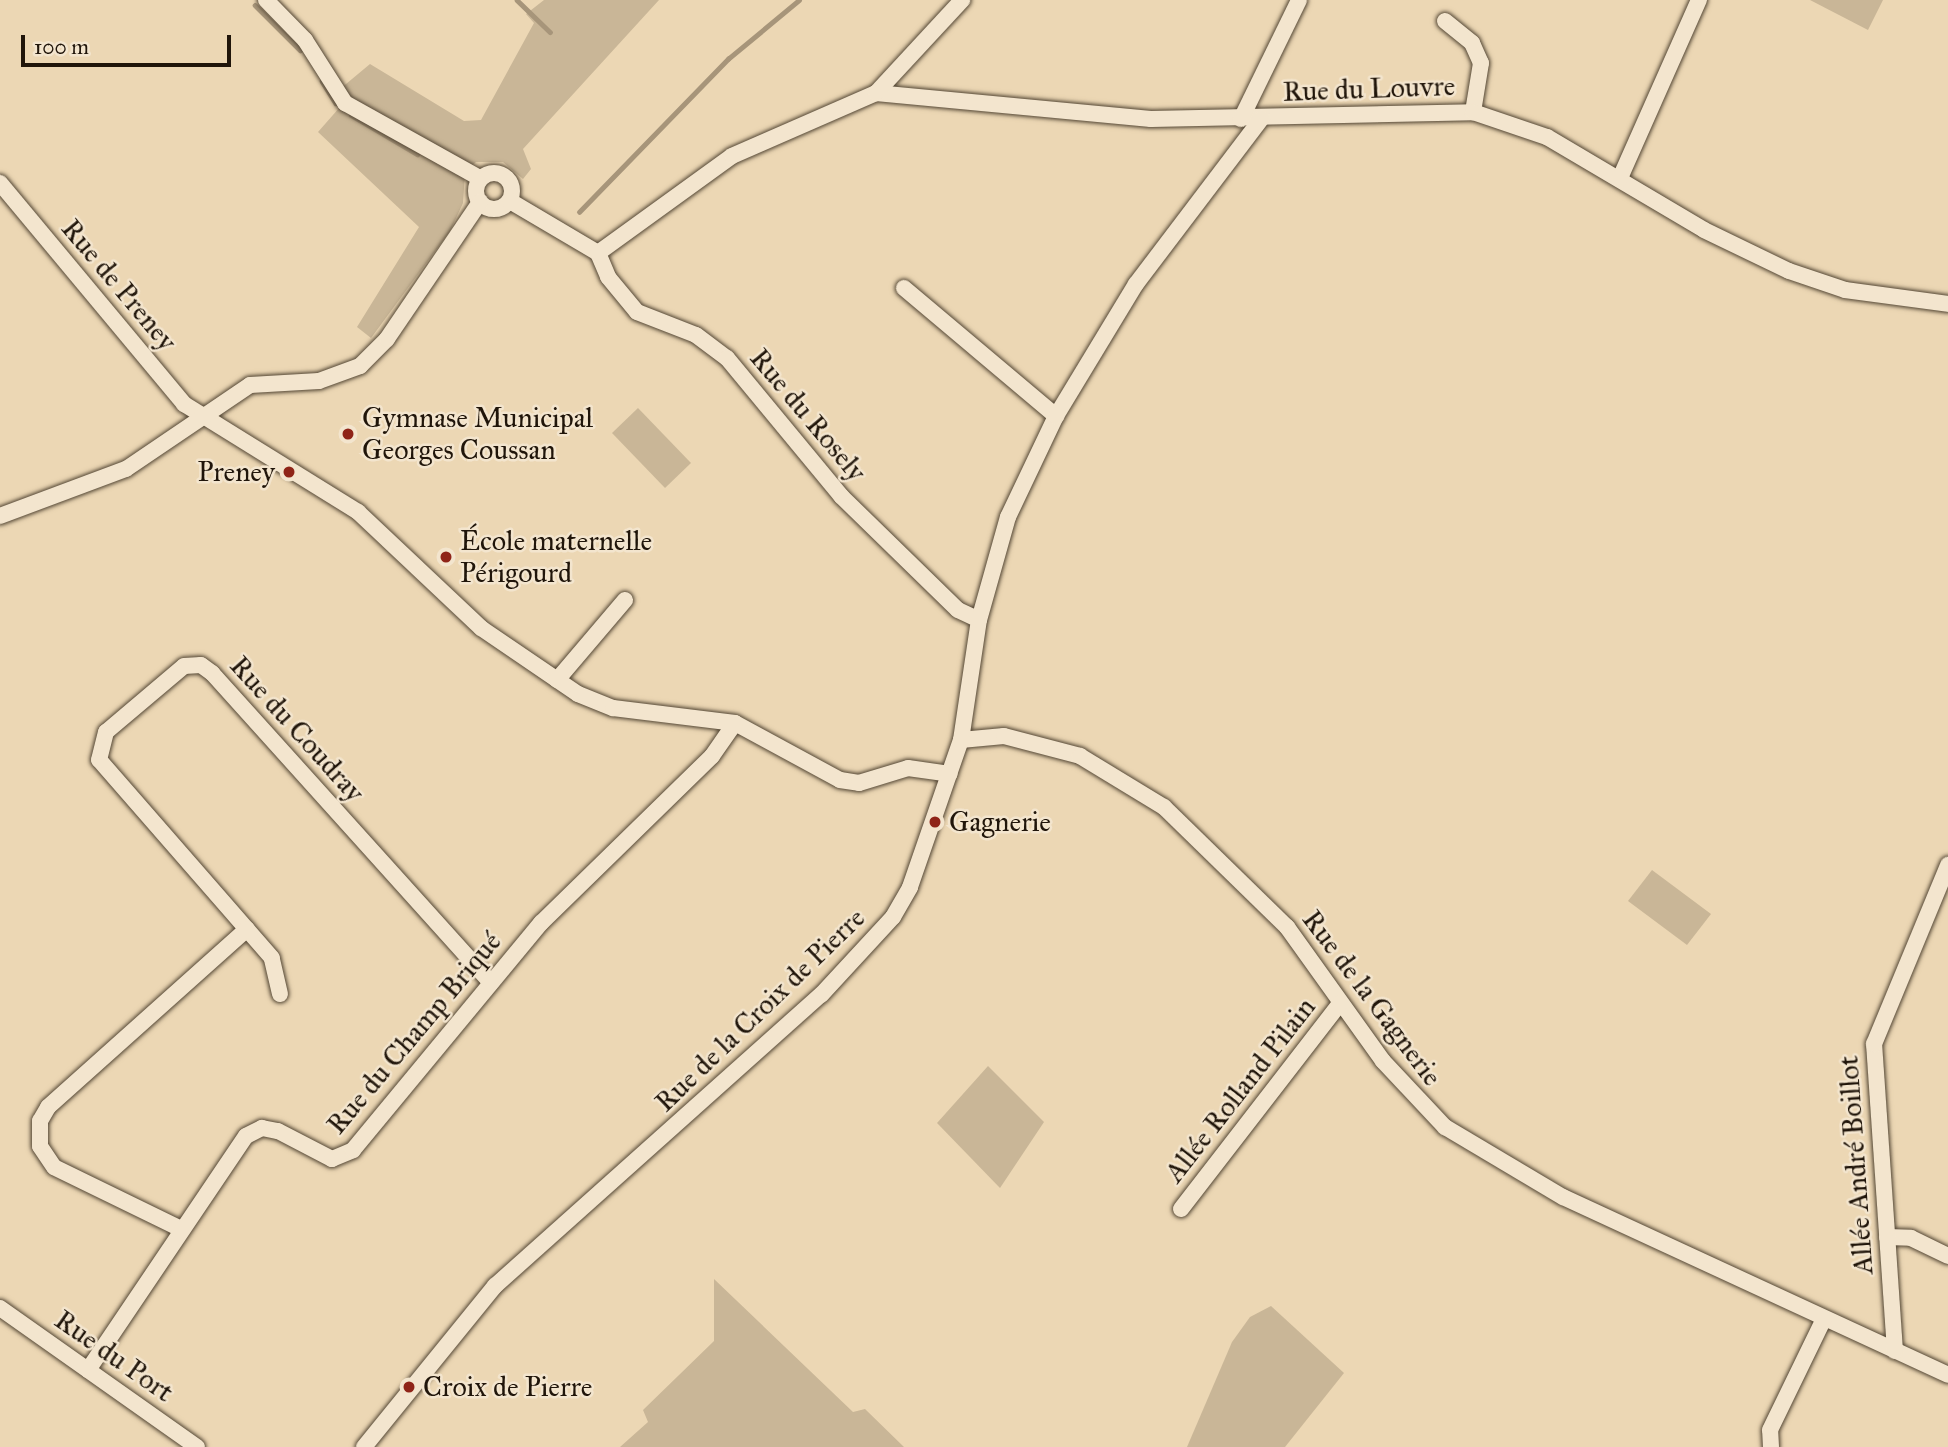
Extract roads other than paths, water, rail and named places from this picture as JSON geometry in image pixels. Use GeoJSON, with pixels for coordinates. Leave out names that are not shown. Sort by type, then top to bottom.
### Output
{"type":"FeatureCollection","features":[{"type":"Feature","properties":{"kind":"street"},"geometry":{"type":"LineString","coordinates":[[266,0],[305,40],[345,103],[480,178],[503,174],[511,183],[510,201]]}},
{"type":"Feature","properties":{"kind":"street"},"geometry":{"type":"LineString","coordinates":[[510,201],[598,253],[732,156],[845,101],[876,93],[962,0]]}},
{"type":"Feature","properties":{"kind":"street"},"geometry":{"type":"LineString","coordinates":[[1241,119],[1299,0]]}},
{"type":"Feature","properties":{"kind":"street"},"geometry":{"type":"LineString","coordinates":[[1620,178],[1699,0]]}},
{"type":"Feature","properties":{"kind":"street"},"geometry":{"type":"LineString","coordinates":[[1445,21],[1472,43],[1480,63],[1473,113]]}},
{"type":"Feature","properties":{"kind":"street","name":"Rue du Louvre"},"geometry":{"type":"LineString","coordinates":[[876,93],[1010,103],[1060,114],[1241,119],[1473,113],[1547,137],[1704,230],[1789,271],[1845,290],[1948,304]]}},
{"type":"Feature","properties":{"kind":"street","name":"Rue de la Croix de Pierre"},"geometry":{"type":"LineString","coordinates":[[364,1447],[495,1286],[869,947],[910,887],[961,740],[979,620],[1008,517],[1056,416],[1136,284],[1262,118]]}},
{"type":"Feature","properties":{"kind":"street"},"geometry":{"type":"LineString","coordinates":[[0,516],[126,469],[250,385],[319,381],[360,366],[381,347],[480,202],[480,178]]}},
{"type":"Feature","properties":{"kind":"street","name":"Rue de Preney"},"geometry":{"type":"LineString","coordinates":[[0,183],[201,417],[358,512],[481,628],[557,680],[613,708],[735,723]]}},
{"type":"Feature","properties":{"kind":"street"},"geometry":{"type":"LineString","coordinates":[[480,202],[495,209],[510,201]]}},
{"type":"Feature","properties":{"kind":"street","name":"Rue du Rosely"},"geometry":{"type":"LineString","coordinates":[[598,253],[612,284],[638,312],[696,335],[727,358],[841,496],[958,610],[979,620]]}},
{"type":"Feature","properties":{"kind":"street"},"geometry":{"type":"LineString","coordinates":[[904,288],[1056,416]]}},
{"type":"Feature","properties":{"kind":"street"},"geometry":{"type":"LineString","coordinates":[[557,680],[625,600]]}},
{"type":"Feature","properties":{"kind":"street","name":"Rue du Coudray"},"geometry":{"type":"LineString","coordinates":[[280,994],[272,958],[99,760],[106,732],[190,664],[212,673],[491,983]]}},
{"type":"Feature","properties":{"kind":"street"},"geometry":{"type":"LineString","coordinates":[[735,723],[839,780],[859,783],[908,768],[950,774]]}},
{"type":"Feature","properties":{"kind":"street","name":"Rue du Champ Briqué"},"geometry":{"type":"LineString","coordinates":[[88,1370],[181,1230],[256,1129],[278,1130],[324,1158],[353,1150],[541,923],[712,756],[735,723]]}},
{"type":"Feature","properties":{"kind":"street","name":"Rue de la Gagnerie"},"geometry":{"type":"LineString","coordinates":[[961,740],[1004,736],[1080,756],[1164,807],[1287,927],[1390,1070],[1445,1127],[1563,1197],[1948,1376]]}},
{"type":"Feature","properties":{"kind":"street","name":"Allée André Boillot"},"geometry":{"type":"LineString","coordinates":[[1895,1351],[1874,1044],[1948,865]]}},
{"type":"Feature","properties":{"kind":"street"},"geometry":{"type":"LineString","coordinates":[[181,1230],[54,1167],[40,1146],[40,1121],[48,1107],[247,929]]}},
{"type":"Feature","properties":{"kind":"street","name":"Allée Rolland Pilain"},"geometry":{"type":"LineString","coordinates":[[1181,1209],[1340,1003]]}},
{"type":"Feature","properties":{"kind":"street"},"geometry":{"type":"LineString","coordinates":[[1886,1237],[1911,1238],[1948,1256]]}},
{"type":"Feature","properties":{"kind":"street","name":"Rue du Port"},"geometry":{"type":"LineString","coordinates":[[0,1308],[197,1447]]}},
{"type":"Feature","properties":{"kind":"street"},"geometry":{"type":"LineString","coordinates":[[1771,1447],[1770,1430],[1824,1319]]}},
{"type":"Feature","properties":{"kind":"waterway"},"geometry":{"type":"LineString","coordinates":[[517,0],[550,32]]}},
{"type":"Feature","properties":{"kind":"waterway"},"geometry":{"type":"LineString","coordinates":[[579,212],[728,59],[799,0]]}},
{"type":"Feature","properties":{"kind":"waterway"},"geometry":{"type":"LineString","coordinates":[[255,5],[300,50]]}},
{"type":"Feature","properties":{"kind":"waterway"},"geometry":{"type":"LineString","coordinates":[[322,81],[336,103]]}},
{"type":"Feature","properties":{"kind":"waterway"},"geometry":{"type":"LineString","coordinates":[[351,115],[417,154]]}},
{"type":"Feature","properties":{"kind":"place","name":"Gymnase Municipal Georges Coussan"},"geometry":{"type":"Point","coordinates":[348,434]}},
{"type":"Feature","properties":{"kind":"place","name":"Preney"},"geometry":{"type":"Point","coordinates":[289,472]}},
{"type":"Feature","properties":{"kind":"place","name":"École maternelle Périgourd"},"geometry":{"type":"Point","coordinates":[446,557]}},
{"type":"Feature","properties":{"kind":"place","name":"Gagnerie"},"geometry":{"type":"Point","coordinates":[935,822]}},
{"type":"Feature","properties":{"kind":"place","name":"Croix de Pierre"},"geometry":{"type":"Point","coordinates":[409,1387]}}]}
